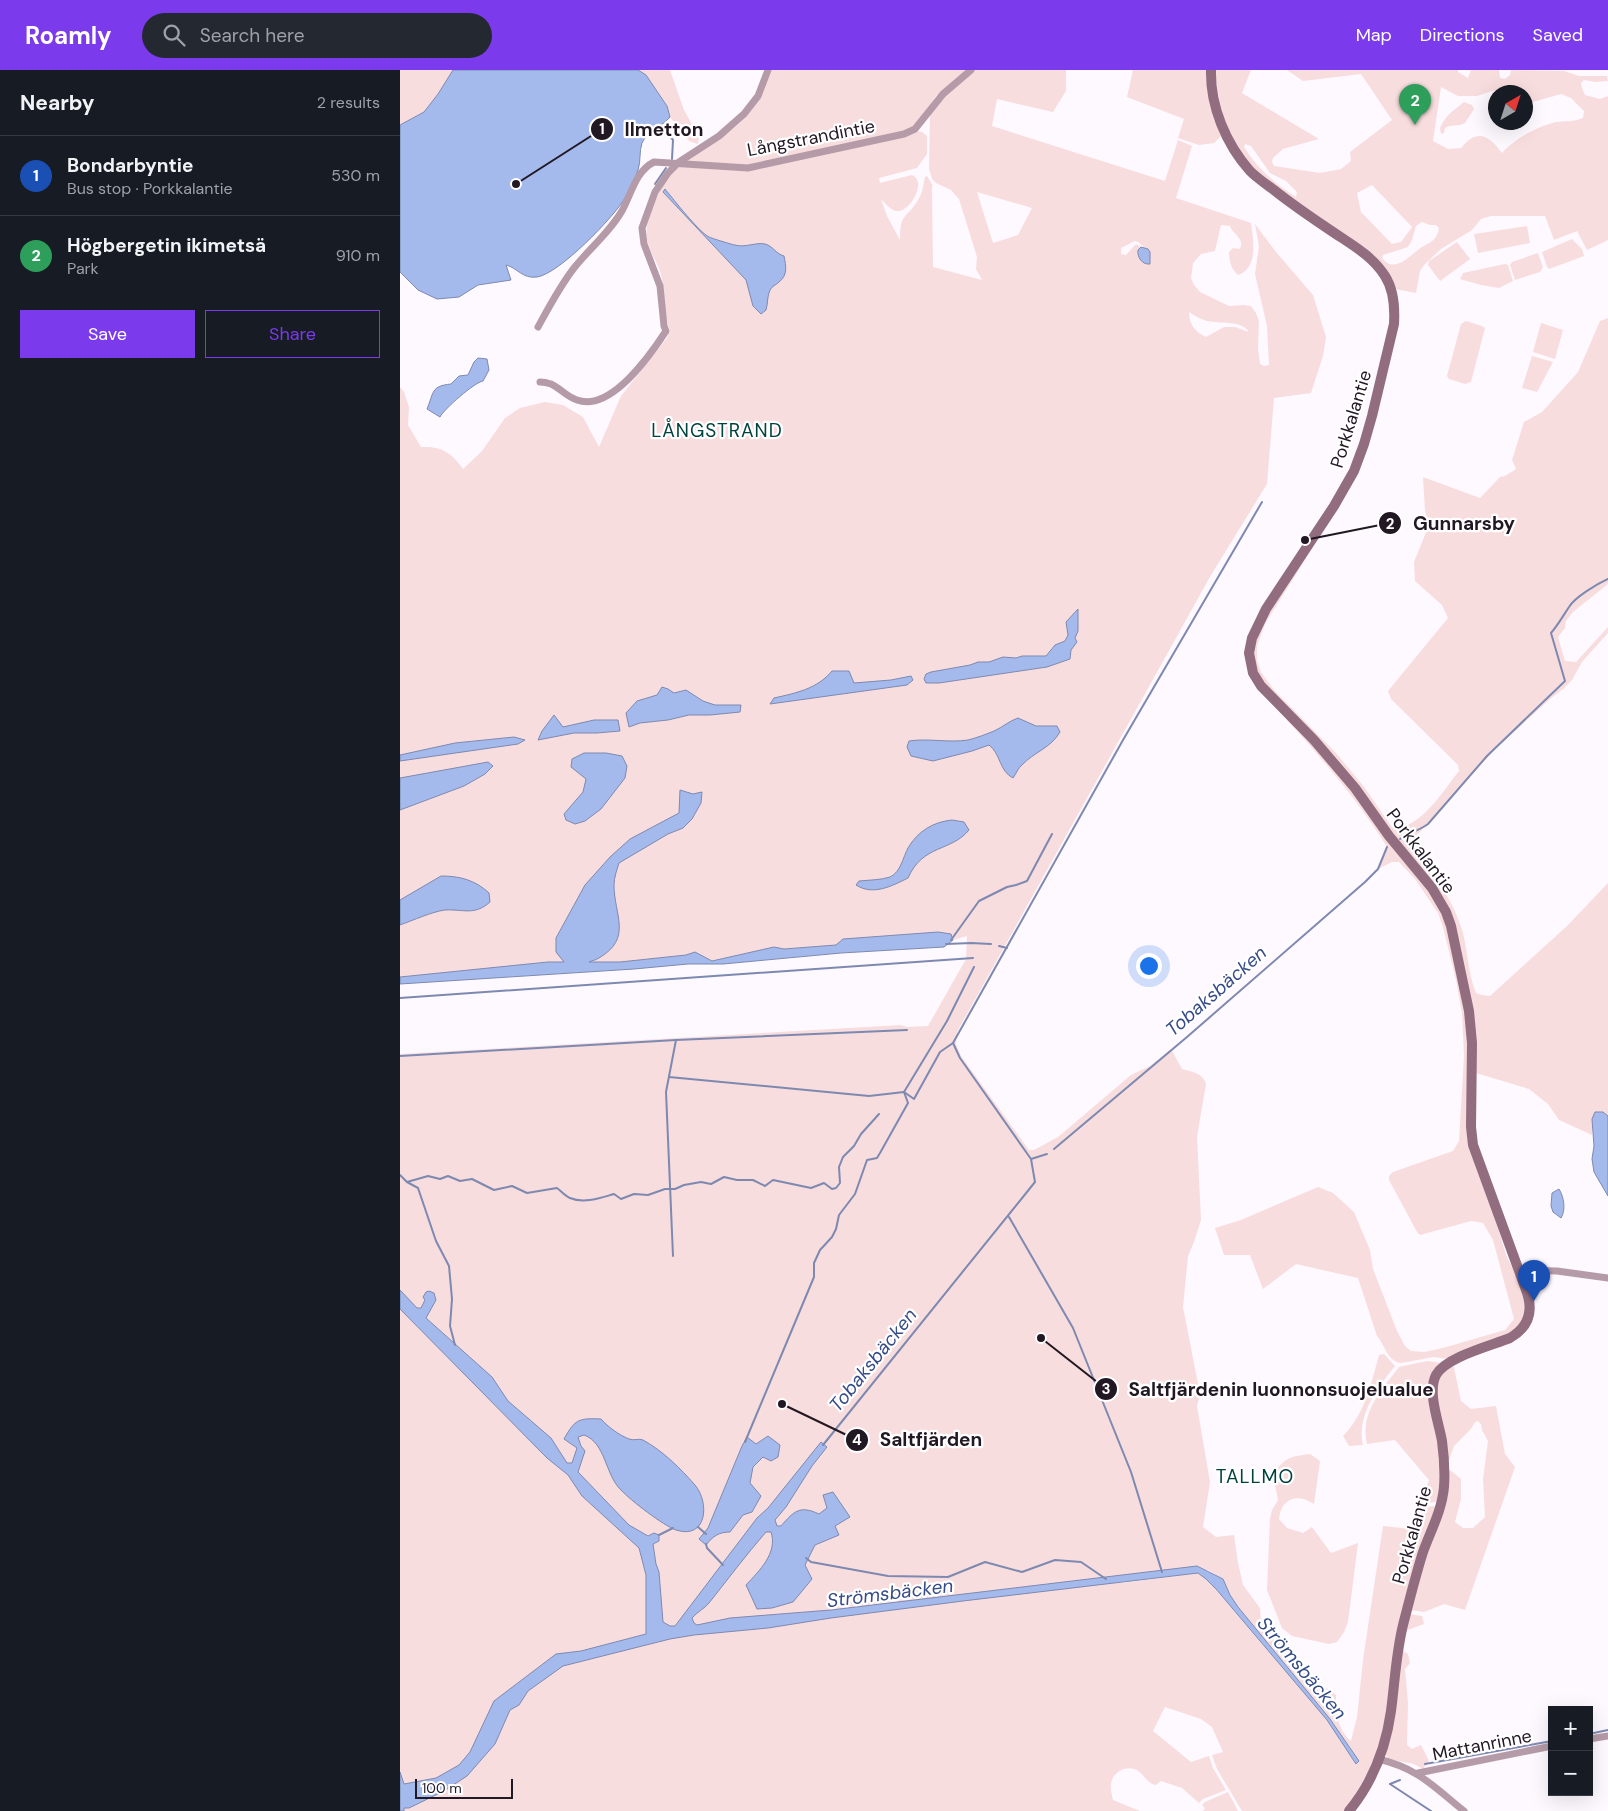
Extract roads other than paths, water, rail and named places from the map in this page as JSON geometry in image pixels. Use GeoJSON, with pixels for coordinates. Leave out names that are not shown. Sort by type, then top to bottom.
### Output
{"type":"FeatureCollection","features":[{"type":"Feature","properties":{"kind":"street"},"geometry":{"type":"LineString","coordinates":[[540,382],[552,384],[578,401],[593,402],[610,394],[623,384],[654,348],[666,331],[660,286],[644,244],[642,228],[655,192],[679,162],[719,136],[744,114],[758,96],[768,70]]}},
{"type":"Feature","properties":{"kind":"street","name":"Långstrandintie"},"geometry":{"type":"LineString","coordinates":[[538,327],[574,268],[611,226],[622,210],[646,166],[654,162],[679,162],[748,168],[904,134],[915,129],[943,94],[971,70]]}},
{"type":"Feature","properties":{"kind":"street","name":"Porkkalantie"},"geometry":{"type":"LineString","coordinates":[[1212,70],[1213,92],[1222,124],[1235,150],[1251,172],[1288,201],[1366,255],[1379,267],[1391,288],[1394,324],[1361,454],[1342,494],[1258,623],[1250,647],[1250,666],[1261,686],[1314,740],[1355,788],[1389,836],[1432,888],[1446,912],[1453,935],[1470,1019],[1472,1042],[1470,1127],[1473,1145],[1529,1297],[1531,1312],[1529,1320],[1517,1334],[1445,1364],[1432,1384],[1444,1466],[1441,1502],[1422,1554],[1404,1622],[1398,1649],[1391,1712],[1386,1735],[1370,1779],[1348,1811]]}},
{"type":"Feature","properties":{"kind":"street"},"geometry":{"type":"LineString","coordinates":[[1519,1270],[1557,1271],[1608,1278]]}},
{"type":"Feature","properties":{"kind":"street"},"geometry":{"type":"LineString","coordinates":[[1529,1297],[1544,1271]]}},
{"type":"Feature","properties":{"kind":"street"},"geometry":{"type":"LineString","coordinates":[[1593,1738],[1608,1736]]}},
{"type":"Feature","properties":{"kind":"street","name":"Mattanrinne"},"geometry":{"type":"LineString","coordinates":[[1418,1773],[1548,1747]]}},
{"type":"Feature","properties":{"kind":"street"},"geometry":{"type":"LineString","coordinates":[[1378,1759],[1404,1766],[1418,1773],[1464,1811]]}},
{"type":"Feature","properties":{"kind":"water"},"geometry":{"type":"Polygon","coordinates":[[[453,70],[638,70],[646,75],[667,106],[670,117],[644,139],[641,146],[637,173],[629,192],[619,207],[572,256],[547,274],[537,277],[524,275],[506,265],[511,280],[478,285],[459,297],[437,299],[418,290],[400,272],[400,125],[424,112],[453,70]]]}},
{"type":"Feature","properties":{"kind":"water"},"geometry":{"type":"Polygon","coordinates":[[[665,189],[693,223],[709,237],[739,246],[765,244],[784,256],[786,267],[784,276],[770,290],[766,310],[761,314],[753,306],[746,280],[663,192],[665,189]]]}},
{"type":"Feature","properties":{"kind":"water"},"geometry":{"type":"Polygon","coordinates":[[[1141,247],[1148,249],[1150,252],[1150,264],[1142,262],[1139,258],[1138,250],[1141,247]]]}},
{"type":"Feature","properties":{"kind":"water"},"geometry":{"type":"Polygon","coordinates":[[[478,358],[487,359],[489,370],[483,381],[460,396],[440,417],[427,409],[436,388],[451,384],[459,376],[468,375],[478,358]]]}},
{"type":"Feature","properties":{"kind":"water"},"geometry":{"type":"Polygon","coordinates":[[[1078,609],[1078,631],[1075,638],[1077,642],[1071,650],[1070,659],[1047,667],[939,683],[926,683],[924,679],[926,674],[931,672],[978,662],[989,662],[1003,657],[1046,656],[1055,645],[1065,641],[1068,635],[1066,622],[1078,609]]]}},
{"type":"Feature","properties":{"kind":"water"},"geometry":{"type":"Polygon","coordinates":[[[832,671],[849,671],[854,683],[891,680],[911,676],[913,680],[907,685],[770,704],[774,698],[813,686],[832,671]]]}},
{"type":"Feature","properties":{"kind":"water"},"geometry":{"type":"Polygon","coordinates":[[[662,687],[674,693],[686,690],[703,701],[715,705],[741,705],[740,712],[689,715],[668,720],[640,723],[629,727],[626,713],[637,701],[657,695],[662,687]]]}},
{"type":"Feature","properties":{"kind":"water"},"geometry":{"type":"Polygon","coordinates":[[[554,715],[563,727],[594,720],[618,720],[620,731],[574,733],[538,740],[554,715]]]}},
{"type":"Feature","properties":{"kind":"water"},"geometry":{"type":"Polygon","coordinates":[[[1018,718],[1036,726],[1057,726],[1060,732],[1052,742],[1021,766],[1013,778],[1002,767],[996,753],[989,745],[933,761],[911,756],[907,747],[909,741],[968,740],[994,731],[1018,718]]]}},
{"type":"Feature","properties":{"kind":"water"},"geometry":{"type":"Polygon","coordinates":[[[514,737],[525,740],[518,744],[400,761],[400,755],[455,743],[514,737]]]}},
{"type":"Feature","properties":{"kind":"water"},"geometry":{"type":"Polygon","coordinates":[[[584,753],[606,753],[622,756],[627,766],[625,778],[601,809],[585,821],[575,824],[566,820],[564,814],[583,792],[586,779],[571,767],[572,759],[584,753]]]}},
{"type":"Feature","properties":{"kind":"water"},"geometry":{"type":"Polygon","coordinates":[[[488,762],[493,766],[485,774],[464,786],[400,810],[400,778],[488,762]]]}},
{"type":"Feature","properties":{"kind":"water"},"geometry":{"type":"Polygon","coordinates":[[[680,790],[693,794],[702,792],[701,803],[692,819],[683,828],[668,834],[619,863],[614,885],[619,934],[616,942],[609,950],[598,959],[589,962],[620,962],[686,955],[695,952],[712,961],[774,947],[784,949],[836,945],[843,939],[938,932],[951,934],[953,940],[944,947],[841,953],[723,964],[688,964],[400,984],[400,977],[564,962],[556,952],[556,938],[585,885],[610,857],[630,839],[679,813],[680,790]]]}},
{"type":"Feature","properties":{"kind":"water"},"geometry":{"type":"Polygon","coordinates":[[[952,820],[964,822],[969,830],[954,842],[921,859],[908,878],[889,887],[876,890],[869,890],[856,885],[859,881],[883,879],[894,875],[908,848],[921,832],[932,825],[952,820]]]}},
{"type":"Feature","properties":{"kind":"water"},"geometry":{"type":"Polygon","coordinates":[[[441,876],[461,878],[473,882],[489,893],[490,902],[479,909],[440,911],[400,925],[400,900],[441,876]]]}},
{"type":"Feature","properties":{"kind":"water"},"geometry":{"type":"Polygon","coordinates":[[[1595,1112],[1603,1112],[1608,1116],[1608,1196],[1594,1172],[1592,1159],[1594,1146],[1592,1119],[1595,1112]]]}},
{"type":"Feature","properties":{"kind":"water"},"geometry":{"type":"Polygon","coordinates":[[[1559,1189],[1564,1204],[1561,1218],[1553,1212],[1551,1206],[1552,1193],[1559,1189]]]}},
{"type":"Feature","properties":{"kind":"water"},"geometry":{"type":"Polygon","coordinates":[[[400,1290],[417,1308],[421,1308],[426,1292],[434,1293],[436,1300],[426,1318],[492,1377],[508,1401],[551,1438],[567,1463],[572,1463],[577,1448],[564,1439],[571,1427],[578,1421],[601,1419],[621,1435],[631,1440],[643,1440],[657,1449],[695,1485],[703,1501],[703,1518],[700,1525],[694,1530],[686,1532],[671,1528],[625,1494],[616,1484],[597,1445],[584,1435],[578,1437],[585,1451],[578,1472],[629,1525],[648,1536],[654,1533],[659,1535],[659,1541],[653,1544],[659,1572],[663,1622],[670,1626],[675,1626],[757,1518],[768,1508],[821,1442],[827,1447],[775,1520],[777,1526],[781,1526],[798,1511],[807,1510],[819,1514],[827,1508],[823,1495],[833,1492],[850,1517],[835,1526],[839,1535],[815,1545],[805,1565],[812,1579],[793,1602],[772,1608],[757,1609],[746,1585],[770,1554],[772,1547],[771,1532],[766,1532],[709,1603],[692,1618],[694,1623],[697,1625],[730,1618],[831,1610],[1197,1566],[1223,1579],[1238,1607],[1330,1719],[1359,1761],[1356,1764],[1327,1720],[1216,1589],[1198,1573],[963,1601],[768,1628],[694,1635],[670,1639],[563,1666],[528,1691],[519,1705],[510,1710],[495,1744],[467,1776],[444,1791],[409,1808],[404,1808],[404,1811],[400,1811],[400,1772],[404,1784],[436,1778],[459,1765],[470,1752],[494,1701],[556,1654],[581,1651],[646,1634],[646,1575],[639,1548],[582,1496],[568,1475],[547,1458],[400,1309],[400,1290]]]}},
{"type":"Feature","properties":{"kind":"water"},"geometry":{"type":"Polygon","coordinates":[[[768,1436],[780,1445],[778,1457],[771,1461],[763,1457],[753,1467],[750,1483],[761,1496],[752,1512],[743,1515],[730,1532],[716,1535],[706,1545],[699,1539],[708,1528],[747,1437],[756,1444],[768,1436]]]}},
{"type":"Feature","properties":{"kind":"waterway"},"geometry":{"type":"LineString","coordinates":[[661,126],[673,140],[672,159]]}},
{"type":"Feature","properties":{"kind":"waterway"},"geometry":{"type":"LineString","coordinates":[[655,184],[666,168]]}},
{"type":"Feature","properties":{"kind":"waterway"},"geometry":{"type":"LineString","coordinates":[[1031,1159],[960,1058],[953,1043],[1123,740],[1262,502]]}},
{"type":"Feature","properties":{"kind":"waterway","name":"Tobaksbäcken"},"geometry":{"type":"LineString","coordinates":[[1400,839],[1428,824],[1487,756],[1565,681],[1551,633],[1576,599],[1592,587],[1608,579]]}},
{"type":"Feature","properties":{"kind":"waterway"},"geometry":{"type":"LineString","coordinates":[[951,940],[979,901],[1007,887],[1027,881],[1052,834]]}},
{"type":"Feature","properties":{"kind":"waterway","name":"Tobaksbäcken"},"geometry":{"type":"LineString","coordinates":[[1054,1149],[1187,1037],[1365,882],[1378,869],[1387,847]]}},
{"type":"Feature","properties":{"kind":"waterway"},"geometry":{"type":"LineString","coordinates":[[946,944],[991,944]]}},
{"type":"Feature","properties":{"kind":"waterway"},"geometry":{"type":"LineString","coordinates":[[999,946],[1007,948]]}},
{"type":"Feature","properties":{"kind":"waterway"},"geometry":{"type":"LineString","coordinates":[[400,998],[973,958]]}},
{"type":"Feature","properties":{"kind":"waterway"},"geometry":{"type":"LineString","coordinates":[[745,1442],[814,1277],[814,1263],[820,1250],[832,1237],[839,1215],[855,1194],[867,1160],[877,1158],[908,1103],[904,1092],[947,1021],[974,967]]}},
{"type":"Feature","properties":{"kind":"waterway"},"geometry":{"type":"LineString","coordinates":[[400,1056],[676,1040],[907,1030]]}},
{"type":"Feature","properties":{"kind":"waterway"},"geometry":{"type":"LineString","coordinates":[[673,1256],[666,1092],[676,1040]]}},
{"type":"Feature","properties":{"kind":"waterway"},"geometry":{"type":"LineString","coordinates":[[669,1077],[869,1096],[904,1092],[914,1099],[940,1052],[953,1043]]}},
{"type":"Feature","properties":{"kind":"waterway"},"geometry":{"type":"LineString","coordinates":[[407,1182],[428,1176],[440,1179],[448,1176],[460,1181],[472,1179],[494,1190],[512,1186],[527,1193],[557,1188],[575,1200],[592,1200],[614,1194],[621,1199],[634,1194],[648,1195],[665,1189],[675,1189],[684,1185],[701,1182],[711,1184],[724,1177],[737,1180],[753,1180],[765,1186],[773,1180],[811,1188],[824,1183],[832,1189],[836,1188],[840,1183],[839,1167],[843,1157],[879,1114]]}},
{"type":"Feature","properties":{"kind":"waterway","name":"Tobaksbäcken"},"geometry":{"type":"LineString","coordinates":[[823,1445],[1035,1182],[1031,1159],[1047,1154]]}},
{"type":"Feature","properties":{"kind":"waterway"},"geometry":{"type":"LineString","coordinates":[[400,1175],[407,1182],[418,1188],[436,1241],[449,1266],[452,1299],[450,1326],[455,1345]]}},
{"type":"Feature","properties":{"kind":"waterway"},"geometry":{"type":"LineString","coordinates":[[1009,1217],[1073,1328],[1131,1472],[1162,1572]]}},
{"type":"Feature","properties":{"kind":"waterway"},"geometry":{"type":"LineString","coordinates":[[698,1527],[706,1534]]}},
{"type":"Feature","properties":{"kind":"waterway"},"geometry":{"type":"LineString","coordinates":[[659,1535],[673,1528]]}},
{"type":"Feature","properties":{"kind":"waterway"},"geometry":{"type":"LineString","coordinates":[[706,1544],[707,1548],[723,1565]]}},
{"type":"Feature","properties":{"kind":"waterway"},"geometry":{"type":"LineString","coordinates":[[806,1558],[811,1562],[888,1576],[948,1577],[985,1562],[1022,1572],[1055,1560],[1081,1562],[1106,1579]]}},
{"type":"Feature","properties":{"kind":"waterway"},"geometry":{"type":"LineString","coordinates":[[1593,1733],[1608,1730]]}},
{"type":"Feature","properties":{"kind":"waterway"},"geometry":{"type":"LineString","coordinates":[[1425,1764],[1548,1742]]}},
{"type":"Feature","properties":{"kind":"waterway"},"geometry":{"type":"LineString","coordinates":[[1390,1784],[1400,1780]]}},
{"type":"Feature","properties":{"kind":"waterway","name":"Strömsbäcken"},"geometry":{"type":"LineString","coordinates":[[1390,1784],[1431,1811]]}},
{"type":"Feature","properties":{"kind":"place","name":"Högbergetin ikimetsä"},"geometry":{"type":"Point","coordinates":[1415,125]}},
{"type":"Feature","properties":{"kind":"place","name":"Ilmetton"},"geometry":{"type":"Point","coordinates":[516,184]}},
{"type":"Feature","properties":{"kind":"place","name":"Gunnarsby"},"geometry":{"type":"Point","coordinates":[1305,540]}},
{"type":"Feature","properties":{"kind":"place","name":"Bondarbyntie"},"geometry":{"type":"Point","coordinates":[1534,1301]}},
{"type":"Feature","properties":{"kind":"place","name":"Saltfjärdenin luonnonsuojelualue"},"geometry":{"type":"Point","coordinates":[1041,1338]}},
{"type":"Feature","properties":{"kind":"place","name":"Saltfjärden"},"geometry":{"type":"Point","coordinates":[782,1404]}},
{"type":"Feature","properties":{"kind":"district","name":"LÅNGSTRAND"},"geometry":{"type":"Point","coordinates":[717,430]}},
{"type":"Feature","properties":{"kind":"district","name":"TALLMO"},"geometry":{"type":"Point","coordinates":[1255,1476]}}]}
